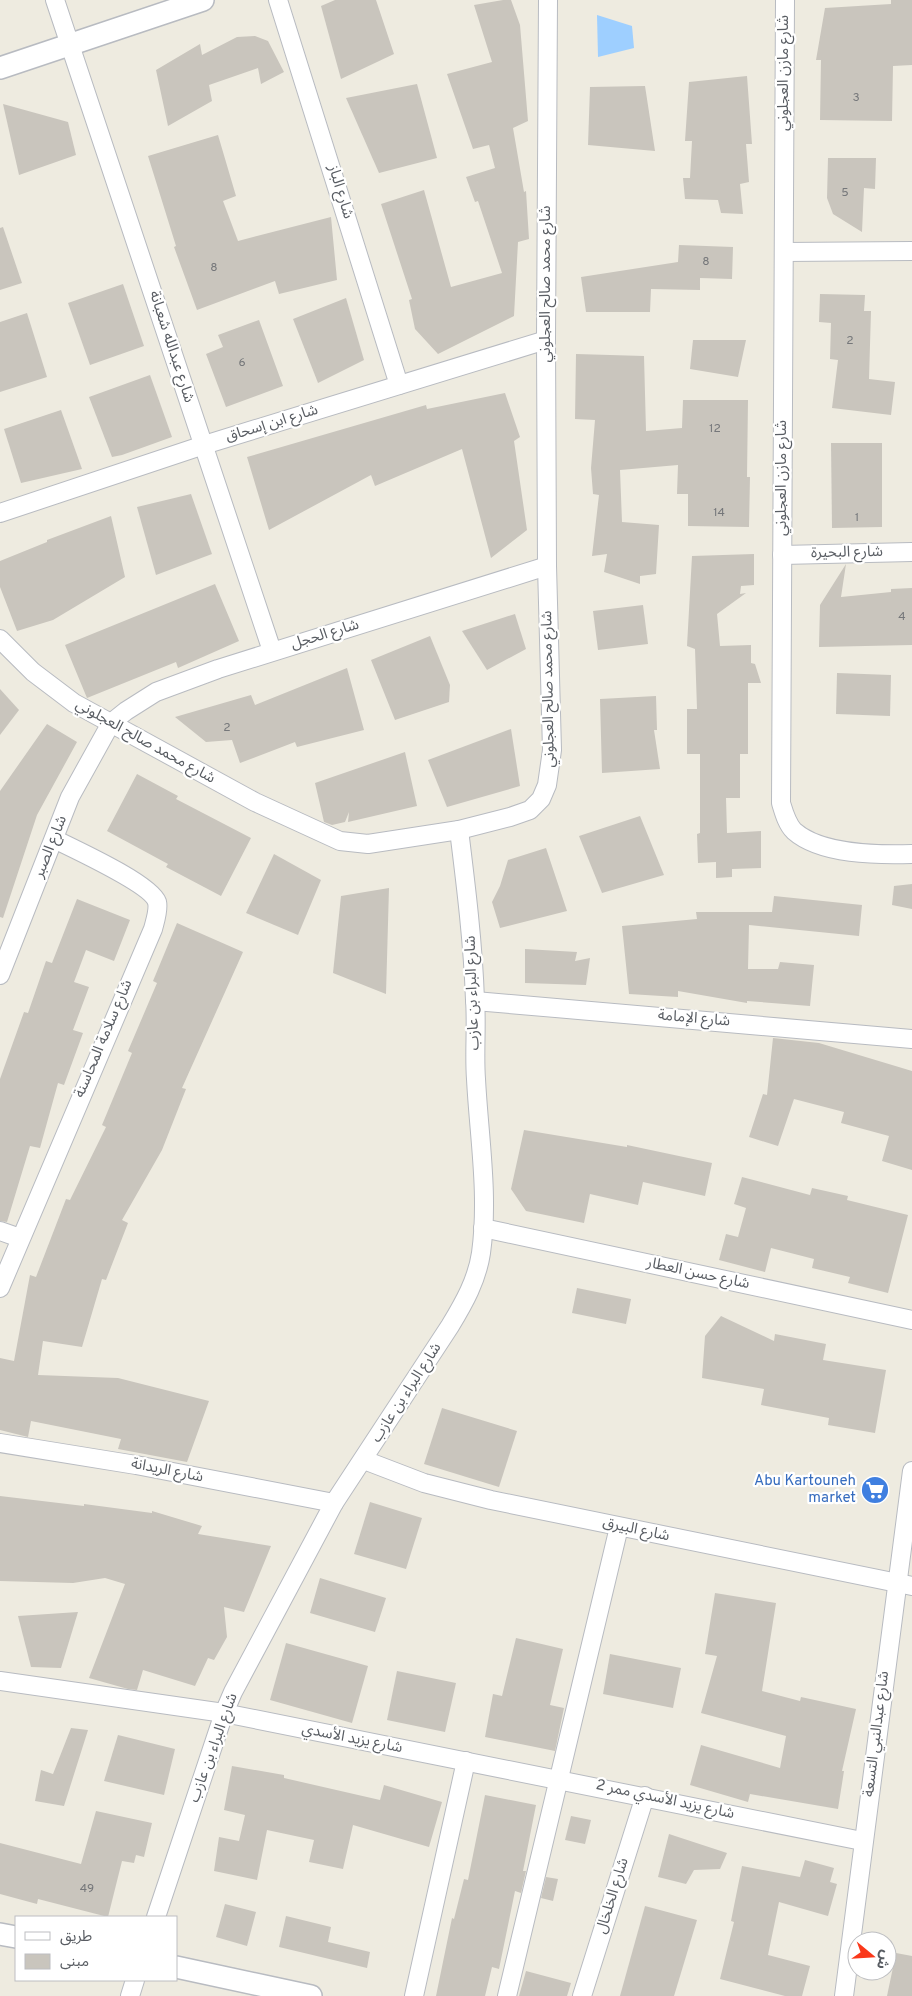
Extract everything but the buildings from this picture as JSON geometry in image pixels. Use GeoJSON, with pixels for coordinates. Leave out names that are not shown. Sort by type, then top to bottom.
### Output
{"type":"FeatureCollection","features":[{"type":"Feature","properties":{"kind":"street","name":"شارع عبدالله شعبانة"},"geometry":{"type":"LineString","coordinates":[[55,0],[272,651]]}},
{"type":"Feature","properties":{"kind":"street"},"geometry":{"type":"LineString","coordinates":[[0,68],[69,43],[203,0]]}},
{"type":"Feature","properties":{"kind":"street","name":"شارع الباز"},"geometry":{"type":"LineString","coordinates":[[278,0],[399,385]]}},
{"type":"Feature","properties":{"kind":"street","name":"شارع محمد صالح العجلوني"},"geometry":{"type":"LineString","coordinates":[[0,639],[32,672],[61,695],[256,802],[340,841],[368,844],[459,830],[530,810],[540,799],[547,786],[552,750],[547,566],[548,0]]}},
{"type":"Feature","properties":{"kind":"street","name":"شارع مازن العجلوني"},"geometry":{"type":"LineString","coordinates":[[785,0],[781,803],[786,819],[794,831],[823,846],[851,852],[912,854]]}},
{"type":"Feature","properties":{"kind":"street"},"geometry":{"type":"LineString","coordinates":[[784,252],[912,251]]}},
{"type":"Feature","properties":{"kind":"street","name":"شارع ابن إسحاق"},"geometry":{"type":"LineString","coordinates":[[1,509],[546,340]]}},
{"type":"Feature","properties":{"kind":"street","name":"شارع البحيرة"},"geometry":{"type":"LineString","coordinates":[[782,555],[912,552]]}},
{"type":"Feature","properties":{"kind":"street","name":"شارع الحجل"},"geometry":{"type":"LineString","coordinates":[[111,723],[156,692],[272,651],[547,566]]}},
{"type":"Feature","properties":{"kind":"street","name":"شارع الصبر"},"geometry":{"type":"LineString","coordinates":[[0,975],[70,797],[111,723]]}},
{"type":"Feature","properties":{"kind":"street","name":"شارع البراء بن عازب"},"geometry":{"type":"LineString","coordinates":[[156,1916],[224,1713],[334,1504],[467,1298],[481,1254],[484,1187],[475,1072],[475,1001],[468,899],[459,830]]}},
{"type":"Feature","properties":{"kind":"street","name":"شارع سلامة المحاسنة"},"geometry":{"type":"LineString","coordinates":[[0,1288],[153,929],[157,911],[154,898],[142,885],[54,839]]}},
{"type":"Feature","properties":{"kind":"street","name":"شارع الإمامة"},"geometry":{"type":"LineString","coordinates":[[475,1001],[912,1039]]}},
{"type":"Feature","properties":{"kind":"street","name":"شارع حسن العطار"},"geometry":{"type":"LineString","coordinates":[[483,1228],[912,1320]]}},
{"type":"Feature","properties":{"kind":"street"},"geometry":{"type":"LineString","coordinates":[[0,1231],[20,1238]]}},
{"type":"Feature","properties":{"kind":"street","name":"شارع الريدانة"},"geometry":{"type":"LineString","coordinates":[[0,1443],[136,1465],[334,1504]]}},
{"type":"Feature","properties":{"kind":"street","name":"شارع البيرق"},"geometry":{"type":"LineString","coordinates":[[364,1460],[424,1483],[619,1527],[904,1585]]}},
{"type":"Feature","properties":{"kind":"street","name":"شارع عبدالنبي التسعة"},"geometry":{"type":"LineString","coordinates":[[844,1996],[862,1841],[904,1585],[912,1471]]}},
{"type":"Feature","properties":{"kind":"street"},"geometry":{"type":"LineString","coordinates":[[507,1996],[619,1527]]}},
{"type":"Feature","properties":{"kind":"street","name":"شارع يزيد الأسدي"},"geometry":{"type":"LineString","coordinates":[[0,1681],[224,1713],[466,1761]]}},
{"type":"Feature","properties":{"kind":"street"},"geometry":{"type":"LineString","coordinates":[[414,1996],[466,1761]]}},
{"type":"Feature","properties":{"kind":"street","name":"شارع يزيد الأسدي ممر 2"},"geometry":{"type":"LineString","coordinates":[[466,1761],[559,1778],[862,1841]]}},
{"type":"Feature","properties":{"kind":"street","name":"شارع الخلخال"},"geometry":{"type":"LineString","coordinates":[[582,1996],[645,1796]]}},
{"type":"Feature","properties":{"kind":"street"},"geometry":{"type":"LineString","coordinates":[[0,1934],[15,1937]]}},
{"type":"Feature","properties":{"kind":"street"},"geometry":{"type":"LineString","coordinates":[[178,1967],[311,1996]]}},
{"type":"Feature","properties":{"kind":"street"},"geometry":{"type":"LineString","coordinates":[[130,1996],[135,1981]]}},
{"type":"Feature","properties":{"kind":"water"},"geometry":{"type":"Polygon","coordinates":[[[597,15],[632,26],[634,48],[598,57],[597,15]]]}},
{"type":"Feature","properties":{"kind":"place","name":"Abu Kartouneh market"},"geometry":{"type":"Point","coordinates":[875,1490]}}]}
